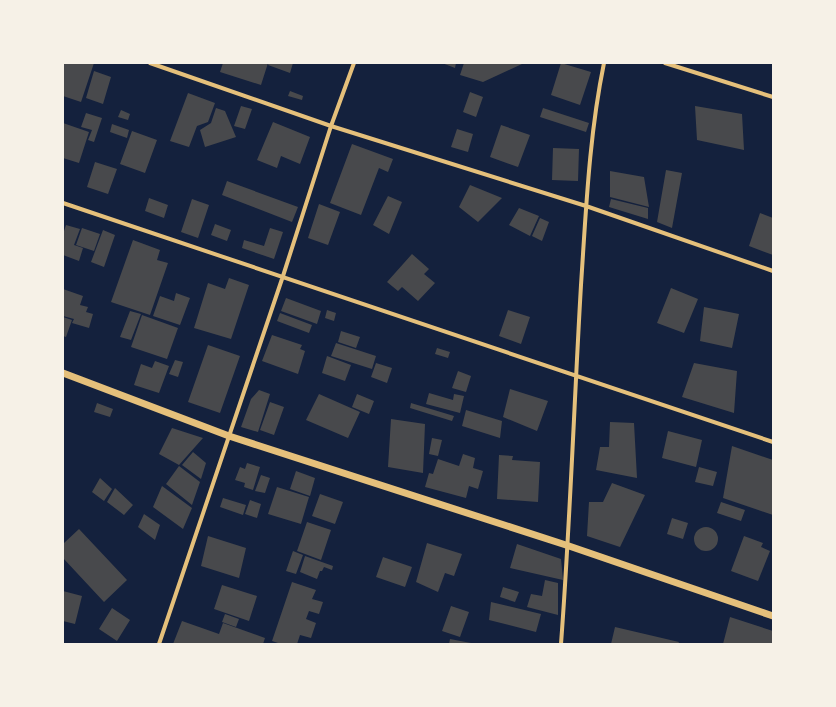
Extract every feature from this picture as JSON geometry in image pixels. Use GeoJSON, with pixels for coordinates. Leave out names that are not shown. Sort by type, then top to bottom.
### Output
{"type":"FeatureCollection","features":[{"type":"Feature","properties":{"kind":"street"},"geometry":{"type":"LineString","coordinates":[[150,63],[331,126],[586,206],[773,271]]}},
{"type":"Feature","properties":{"kind":"street"},"geometry":{"type":"LineString","coordinates":[[159,644],[283,276],[331,126],[354,63]]}},
{"type":"Feature","properties":{"kind":"street"},"geometry":{"type":"LineString","coordinates":[[561,644],[569,546],[576,376],[586,206],[604,63]]}},
{"type":"Feature","properties":{"kind":"street"},"geometry":{"type":"LineString","coordinates":[[665,63],[773,97]]}},
{"type":"Feature","properties":{"kind":"street"},"geometry":{"type":"LineString","coordinates":[[63,203],[773,442]]}},
{"type":"Feature","properties":{"kind":"street"},"geometry":{"type":"LineString","coordinates":[[63,373],[229,436],[569,546],[773,616]]}},
{"type":"Feature","properties":{"kind":"building"},"geometry":{"type":"Polygon","coordinates":[[[63,63],[94,63],[81,102],[63,96],[63,63]]]}},
{"type":"Feature","properties":{"kind":"building"},"geometry":{"type":"Polygon","coordinates":[[[223,63],[268,63],[261,85],[220,72],[223,63]]]}},
{"type":"Feature","properties":{"kind":"building"},"geometry":{"type":"Polygon","coordinates":[[[269,63],[293,63],[290,73],[268,65],[269,63]]]}},
{"type":"Feature","properties":{"kind":"building"},"geometry":{"type":"Polygon","coordinates":[[[442,63],[456,63],[455,68],[442,63]]]}},
{"type":"Feature","properties":{"kind":"building"},"geometry":{"type":"Polygon","coordinates":[[[464,63],[522,64],[483,82],[460,75],[464,63]]]}},
{"type":"Feature","properties":{"kind":"building"},"geometry":{"type":"Polygon","coordinates":[[[561,63],[591,72],[580,105],[551,95],[561,63]]]}},
{"type":"Feature","properties":{"kind":"building"},"geometry":{"type":"Polygon","coordinates":[[[94,71],[111,77],[103,104],[86,98],[94,71]]]}},
{"type":"Feature","properties":{"kind":"building"},"geometry":{"type":"Polygon","coordinates":[[[290,91],[303,96],[302,100],[288,96],[290,91]]]}},
{"type":"Feature","properties":{"kind":"building"},"geometry":{"type":"Polygon","coordinates":[[[470,92],[483,97],[476,117],[463,112],[470,92]]]}},
{"type":"Feature","properties":{"kind":"building"},"geometry":{"type":"Polygon","coordinates":[[[188,93],[215,103],[208,122],[197,126],[189,147],[170,141],[188,93]]]}},
{"type":"Feature","properties":{"kind":"building"},"geometry":{"type":"Polygon","coordinates":[[[241,106],[252,109],[245,129],[234,126],[241,106]]]}},
{"type":"Feature","properties":{"kind":"building"},"geometry":{"type":"Polygon","coordinates":[[[695,106],[742,114],[744,150],[697,140],[695,106]]]}},
{"type":"Feature","properties":{"kind":"building"},"geometry":{"type":"Polygon","coordinates":[[[216,108],[225,111],[236,137],[205,147],[200,130],[211,123],[216,108]]]}},
{"type":"Feature","properties":{"kind":"building"},"geometry":{"type":"Polygon","coordinates":[[[543,108],[589,123],[586,132],[540,117],[543,108]]]}},
{"type":"Feature","properties":{"kind":"building"},"geometry":{"type":"Polygon","coordinates":[[[121,110],[130,114],[128,120],[118,117],[121,110]]]}},
{"type":"Feature","properties":{"kind":"building"},"geometry":{"type":"Polygon","coordinates":[[[86,113],[102,118],[94,142],[88,140],[92,130],[81,127],[86,113]]]}},
{"type":"Feature","properties":{"kind":"building"},"geometry":{"type":"Polygon","coordinates":[[[273,122],[310,137],[300,164],[281,156],[277,168],[257,160],[273,122]]]}},
{"type":"Feature","properties":{"kind":"building"},"geometry":{"type":"Polygon","coordinates":[[[63,123],[89,132],[79,163],[63,158],[63,123]]]}},
{"type":"Feature","properties":{"kind":"building"},"geometry":{"type":"Polygon","coordinates":[[[112,124],[129,130],[127,138],[110,132],[112,124]]]}},
{"type":"Feature","properties":{"kind":"building"},"geometry":{"type":"Polygon","coordinates":[[[501,125],[530,135],[518,167],[490,157],[501,125]]]}},
{"type":"Feature","properties":{"kind":"building"},"geometry":{"type":"Polygon","coordinates":[[[457,129],[473,134],[468,152],[451,147],[457,129]]]}},
{"type":"Feature","properties":{"kind":"building"},"geometry":{"type":"Polygon","coordinates":[[[132,131],[157,140],[145,173],[120,164],[132,131]]]}},
{"type":"Feature","properties":{"kind":"building"},"geometry":{"type":"Polygon","coordinates":[[[352,144],[393,159],[388,172],[379,168],[361,215],[330,203],[352,144]]]}},
{"type":"Feature","properties":{"kind":"building"},"geometry":{"type":"Polygon","coordinates":[[[553,148],[579,149],[578,181],[552,180],[553,148]]]}},
{"type":"Feature","properties":{"kind":"building"},"geometry":{"type":"Polygon","coordinates":[[[95,162],[117,169],[108,194],[87,187],[95,162]]]}},
{"type":"Feature","properties":{"kind":"building"},"geometry":{"type":"Polygon","coordinates":[[[666,170],[682,173],[672,228],[657,222],[666,170]]]}},
{"type":"Feature","properties":{"kind":"building"},"geometry":{"type":"Polygon","coordinates":[[[610,171],[644,177],[649,207],[610,197],[610,171]]]}},
{"type":"Feature","properties":{"kind":"building"},"geometry":{"type":"Polygon","coordinates":[[[227,181],[298,207],[292,222],[222,195],[227,181]]]}},
{"type":"Feature","properties":{"kind":"building"},"geometry":{"type":"Polygon","coordinates":[[[470,185],[502,198],[478,222],[459,207],[470,185]]]}},
{"type":"Feature","properties":{"kind":"building"},"geometry":{"type":"Polygon","coordinates":[[[388,196],[402,202],[389,234],[373,225],[388,196]]]}},
{"type":"Feature","properties":{"kind":"building"},"geometry":{"type":"Polygon","coordinates":[[[149,198],[168,205],[164,218],[145,211],[149,198]]]}},
{"type":"Feature","properties":{"kind":"building"},"geometry":{"type":"Polygon","coordinates":[[[192,199],[209,205],[198,238],[181,232],[192,199]]]}},
{"type":"Feature","properties":{"kind":"building"},"geometry":{"type":"Polygon","coordinates":[[[611,199],[648,208],[648,219],[609,207],[611,199]]]}},
{"type":"Feature","properties":{"kind":"building"},"geometry":{"type":"Polygon","coordinates":[[[319,204],[340,212],[328,245],[308,238],[319,204]]]}},
{"type":"Feature","properties":{"kind":"building"},"geometry":{"type":"Polygon","coordinates":[[[519,208],[539,216],[530,236],[509,225],[519,208]]]}},
{"type":"Feature","properties":{"kind":"building"},"geometry":{"type":"Polygon","coordinates":[[[760,213],[773,218],[773,255],[749,246],[760,213]]]}},
{"type":"Feature","properties":{"kind":"building"},"geometry":{"type":"Polygon","coordinates":[[[540,218],[549,222],[542,241],[532,236],[540,218]]]}},
{"type":"Feature","properties":{"kind":"building"},"geometry":{"type":"Polygon","coordinates":[[[215,224],[231,230],[227,241],[211,235],[215,224]]]}},
{"type":"Feature","properties":{"kind":"building"},"geometry":{"type":"Polygon","coordinates":[[[66,225],[80,229],[74,245],[83,248],[79,261],[63,255],[63,234],[66,225]]]}},
{"type":"Feature","properties":{"kind":"building"},"geometry":{"type":"Polygon","coordinates":[[[82,228],[100,234],[94,251],[76,245],[82,228]]]}},
{"type":"Feature","properties":{"kind":"building"},"geometry":{"type":"Polygon","coordinates":[[[270,228],[283,232],[274,259],[242,248],[244,240],[264,246],[270,228]]]}},
{"type":"Feature","properties":{"kind":"building"},"geometry":{"type":"Polygon","coordinates":[[[103,230],[115,235],[104,267],[91,262],[103,230]]]}},
{"type":"Feature","properties":{"kind":"building"},"geometry":{"type":"Polygon","coordinates":[[[133,240],[160,250],[157,260],[168,263],[150,315],[111,302],[133,240]]]}},
{"type":"Feature","properties":{"kind":"building"},"geometry":{"type":"Polygon","coordinates":[[[412,254],[429,269],[424,274],[435,283],[418,301],[402,287],[398,291],[387,282],[412,254]]]}},
{"type":"Feature","properties":{"kind":"building"},"geometry":{"type":"Polygon","coordinates":[[[229,278],[249,285],[231,339],[194,328],[208,283],[225,289],[229,278]]]}},
{"type":"Feature","properties":{"kind":"building"},"geometry":{"type":"Polygon","coordinates":[[[671,288],[698,299],[684,333],[657,323],[671,288]]]}},
{"type":"Feature","properties":{"kind":"building"},"geometry":{"type":"Polygon","coordinates":[[[63,289],[83,296],[80,305],[88,307],[86,312],[93,314],[89,328],[72,323],[74,319],[63,316],[63,289]]]}},
{"type":"Feature","properties":{"kind":"building"},"geometry":{"type":"Polygon","coordinates":[[[176,293],[190,298],[180,325],[153,316],[160,296],[174,301],[176,293]]]}},
{"type":"Feature","properties":{"kind":"building"},"geometry":{"type":"Polygon","coordinates":[[[286,298],[321,311],[317,324],[281,311],[286,298]]]}},
{"type":"Feature","properties":{"kind":"building"},"geometry":{"type":"Polygon","coordinates":[[[704,307],[739,314],[732,348],[700,341],[704,307]]]}},
{"type":"Feature","properties":{"kind":"building"},"geometry":{"type":"Polygon","coordinates":[[[327,310],[336,313],[334,321],[325,318],[327,310]]]}},
{"type":"Feature","properties":{"kind":"building"},"geometry":{"type":"Polygon","coordinates":[[[508,310],[530,317],[521,344],[499,336],[508,310]]]}},
{"type":"Feature","properties":{"kind":"building"},"geometry":{"type":"Polygon","coordinates":[[[130,311],[141,314],[131,340],[120,337],[130,311]]]}},
{"type":"Feature","properties":{"kind":"building"},"geometry":{"type":"Polygon","coordinates":[[[280,313],[312,325],[309,333],[277,321],[280,313]]]}},
{"type":"Feature","properties":{"kind":"building"},"geometry":{"type":"Polygon","coordinates":[[[142,315],[178,328],[167,359],[131,347],[142,315]]]}},
{"type":"Feature","properties":{"kind":"building"},"geometry":{"type":"Polygon","coordinates":[[[63,317],[72,320],[66,337],[63,336],[63,317]]]}},
{"type":"Feature","properties":{"kind":"building"},"geometry":{"type":"Polygon","coordinates":[[[341,331],[360,337],[356,348],[338,342],[341,331]]]}},
{"type":"Feature","properties":{"kind":"building"},"geometry":{"type":"Polygon","coordinates":[[[272,335],[302,345],[300,349],[305,351],[298,374],[262,361],[272,335]]]}},
{"type":"Feature","properties":{"kind":"building"},"geometry":{"type":"Polygon","coordinates":[[[336,343],[376,356],[372,369],[331,356],[336,343]]]}},
{"type":"Feature","properties":{"kind":"building"},"geometry":{"type":"Polygon","coordinates":[[[208,345],[240,356],[220,413],[188,402],[208,345]]]}},
{"type":"Feature","properties":{"kind":"building"},"geometry":{"type":"Polygon","coordinates":[[[437,348],[450,352],[448,358],[435,354],[437,348]]]}},
{"type":"Feature","properties":{"kind":"building"},"geometry":{"type":"Polygon","coordinates":[[[327,356],[351,365],[345,381],[322,373],[327,356]]]}},
{"type":"Feature","properties":{"kind":"building"},"geometry":{"type":"Polygon","coordinates":[[[175,360],[183,362],[178,377],[169,374],[175,360]]]}},
{"type":"Feature","properties":{"kind":"building"},"geometry":{"type":"Polygon","coordinates":[[[155,361],[169,366],[159,393],[134,385],[141,364],[152,368],[155,361]]]}},
{"type":"Feature","properties":{"kind":"building"},"geometry":{"type":"Polygon","coordinates":[[[376,363],[392,368],[387,383],[371,377],[376,363]]]}},
{"type":"Feature","properties":{"kind":"building"},"geometry":{"type":"Polygon","coordinates":[[[694,363],[737,371],[734,413],[682,397],[694,363]]]}},
{"type":"Feature","properties":{"kind":"building"},"geometry":{"type":"Polygon","coordinates":[[[458,371],[471,376],[466,392],[452,388],[458,371]]]}},
{"type":"Feature","properties":{"kind":"building"},"geometry":{"type":"Polygon","coordinates":[[[510,389],[548,401],[537,431],[503,417],[510,389]]]}},
{"type":"Feature","properties":{"kind":"building"},"geometry":{"type":"Polygon","coordinates":[[[259,390],[270,394],[258,432],[241,427],[251,399],[259,390]]]}},
{"type":"Feature","properties":{"kind":"building"},"geometry":{"type":"Polygon","coordinates":[[[429,393],[453,400],[454,394],[464,396],[460,413],[426,404],[429,393]]]}},
{"type":"Feature","properties":{"kind":"building"},"geometry":{"type":"Polygon","coordinates":[[[319,394],[360,412],[348,438],[306,420],[319,394]]]}},
{"type":"Feature","properties":{"kind":"building"},"geometry":{"type":"Polygon","coordinates":[[[357,394],[374,401],[369,414],[352,407],[357,394]]]}},
{"type":"Feature","properties":{"kind":"building"},"geometry":{"type":"Polygon","coordinates":[[[270,402],[284,407],[274,435],[260,430],[270,402]]]}},
{"type":"Feature","properties":{"kind":"building"},"geometry":{"type":"Polygon","coordinates":[[[97,403],[113,409],[110,417],[94,412],[97,403]]]}},
{"type":"Feature","properties":{"kind":"building"},"geometry":{"type":"Polygon","coordinates":[[[411,403],[454,416],[452,421],[410,408],[411,403]]]}},
{"type":"Feature","properties":{"kind":"building"},"geometry":{"type":"Polygon","coordinates":[[[466,410],[502,421],[500,438],[462,426],[466,410]]]}},
{"type":"Feature","properties":{"kind":"building"},"geometry":{"type":"Polygon","coordinates":[[[391,419],[425,424],[423,473],[388,467],[391,419]]]}},
{"type":"Feature","properties":{"kind":"building"},"geometry":{"type":"Polygon","coordinates":[[[610,422],[634,423],[637,478],[596,470],[600,447],[609,447],[610,422]]]}},
{"type":"Feature","properties":{"kind":"building"},"geometry":{"type":"Polygon","coordinates":[[[172,428],[203,438],[179,465],[159,454],[172,428]]]}},
{"type":"Feature","properties":{"kind":"building"},"geometry":{"type":"Polygon","coordinates":[[[668,431],[702,440],[696,467],[662,458],[668,431]]]}},
{"type":"Feature","properties":{"kind":"building"},"geometry":{"type":"Polygon","coordinates":[[[432,438],[442,440],[438,456],[429,454],[432,438]]]}},
{"type":"Feature","properties":{"kind":"building"},"geometry":{"type":"Polygon","coordinates":[[[732,446],[773,460],[773,515],[723,498],[732,446]]]}},
{"type":"Feature","properties":{"kind":"building"},"geometry":{"type":"Polygon","coordinates":[[[193,452],[206,463],[201,479],[182,465],[193,452]]]}},
{"type":"Feature","properties":{"kind":"building"},"geometry":{"type":"Polygon","coordinates":[[[463,454],[475,458],[473,468],[483,471],[478,489],[469,486],[466,498],[425,487],[429,473],[433,474],[438,459],[459,466],[463,454]]]}},
{"type":"Feature","properties":{"kind":"building"},"geometry":{"type":"Polygon","coordinates":[[[499,455],[513,456],[512,460],[540,462],[538,502],[497,499],[499,455]]]}},
{"type":"Feature","properties":{"kind":"building"},"geometry":{"type":"Polygon","coordinates":[[[247,463],[260,467],[253,490],[244,487],[245,483],[235,480],[240,467],[245,469],[247,463]]]}},
{"type":"Feature","properties":{"kind":"building"},"geometry":{"type":"Polygon","coordinates":[[[179,466],[200,482],[192,505],[166,484],[179,466]]]}},
{"type":"Feature","properties":{"kind":"building"},"geometry":{"type":"Polygon","coordinates":[[[699,467],[717,472],[713,486],[695,482],[699,467]]]}},
{"type":"Feature","properties":{"kind":"building"},"geometry":{"type":"Polygon","coordinates":[[[296,471],[315,478],[310,496],[290,489],[296,471]]]}},
{"type":"Feature","properties":{"kind":"building"},"geometry":{"type":"Polygon","coordinates":[[[261,475],[270,478],[265,493],[255,491],[261,475]]]}},
{"type":"Feature","properties":{"kind":"building"},"geometry":{"type":"Polygon","coordinates":[[[100,478],[112,489],[104,501],[92,492],[100,478]]]}},
{"type":"Feature","properties":{"kind":"building"},"geometry":{"type":"Polygon","coordinates":[[[612,483],[645,495],[620,547],[587,536],[589,502],[603,502],[612,483]]]}},
{"type":"Feature","properties":{"kind":"building"},"geometry":{"type":"Polygon","coordinates":[[[162,486],[192,508],[183,529],[153,507],[162,486]]]}},
{"type":"Feature","properties":{"kind":"building"},"geometry":{"type":"Polygon","coordinates":[[[277,487],[309,497],[301,524],[268,514],[277,487]]]}},
{"type":"Feature","properties":{"kind":"building"},"geometry":{"type":"Polygon","coordinates":[[[115,488],[133,505],[124,515],[107,502],[115,488]]]}},
{"type":"Feature","properties":{"kind":"building"},"geometry":{"type":"Polygon","coordinates":[[[320,494],[343,502],[335,524],[312,516],[320,494]]]}},
{"type":"Feature","properties":{"kind":"building"},"geometry":{"type":"Polygon","coordinates":[[[223,498],[246,505],[243,515],[220,507],[223,498]]]}},
{"type":"Feature","properties":{"kind":"building"},"geometry":{"type":"Polygon","coordinates":[[[250,500],[261,504],[257,518],[245,514],[250,500]]]}},
{"type":"Feature","properties":{"kind":"building"},"geometry":{"type":"Polygon","coordinates":[[[721,502],[745,510],[741,521],[717,513],[721,502]]]}},
{"type":"Feature","properties":{"kind":"building"},"geometry":{"type":"Polygon","coordinates":[[[144,514],[160,525],[155,540],[138,527],[144,514]]]}},
{"type":"Feature","properties":{"kind":"building"},"geometry":{"type":"Polygon","coordinates":[[[672,518],[688,523],[683,539],[667,534],[672,518]]]}},
{"type":"Feature","properties":{"kind":"building"},"geometry":{"type":"Polygon","coordinates":[[[307,522],[331,530],[321,560],[297,551],[307,522]]]}},
{"type":"Feature","properties":{"kind":"building"},"geometry":{"type":"Polygon","coordinates":[[[706,527],[714,531],[718,539],[714,547],[706,551],[698,547],[694,539],[698,531],[706,527]]]}},
{"type":"Feature","properties":{"kind":"building"},"geometry":{"type":"Polygon","coordinates":[[[79,529],[127,580],[104,602],[63,558],[63,544],[79,529]]]}},
{"type":"Feature","properties":{"kind":"building"},"geometry":{"type":"Polygon","coordinates":[[[208,536],[246,548],[239,578],[201,566],[208,536]]]}},
{"type":"Feature","properties":{"kind":"building"},"geometry":{"type":"Polygon","coordinates":[[[744,536],[763,543],[761,547],[770,551],[758,581],[731,571],[744,536]]]}},
{"type":"Feature","properties":{"kind":"building"},"geometry":{"type":"Polygon","coordinates":[[[427,543],[462,554],[454,576],[445,573],[438,592],[416,582],[427,543]]]}},
{"type":"Feature","properties":{"kind":"building"},"geometry":{"type":"Polygon","coordinates":[[[517,544],[561,559],[563,580],[510,568],[517,544]]]}},
{"type":"Feature","properties":{"kind":"building"},"geometry":{"type":"Polygon","coordinates":[[[293,551],[303,555],[296,574],[286,571],[293,551]]]}},
{"type":"Feature","properties":{"kind":"building"},"geometry":{"type":"Polygon","coordinates":[[[305,556],[333,566],[332,570],[324,567],[322,571],[320,571],[317,579],[300,572],[305,556]]]}},
{"type":"Feature","properties":{"kind":"building"},"geometry":{"type":"Polygon","coordinates":[[[383,557],[412,567],[405,587],[376,577],[383,557]]]}},
{"type":"Feature","properties":{"kind":"building"},"geometry":{"type":"Polygon","coordinates":[[[545,580],[558,583],[558,615],[527,607],[531,594],[542,596],[545,580]]]}},
{"type":"Feature","properties":{"kind":"building"},"geometry":{"type":"Polygon","coordinates":[[[292,582],[316,590],[312,599],[323,602],[319,614],[309,611],[306,619],[316,623],[311,638],[300,635],[297,644],[281,644],[272,641],[292,582]]]}},
{"type":"Feature","properties":{"kind":"building"},"geometry":{"type":"Polygon","coordinates":[[[222,585],[257,596],[249,621],[214,609],[222,585]]]}},
{"type":"Feature","properties":{"kind":"building"},"geometry":{"type":"Polygon","coordinates":[[[503,587],[519,592],[515,602],[500,597],[503,587]]]}},
{"type":"Feature","properties":{"kind":"building"},"geometry":{"type":"Polygon","coordinates":[[[63,591],[82,596],[75,624],[63,621],[63,591]]]}},
{"type":"Feature","properties":{"kind":"building"},"geometry":{"type":"Polygon","coordinates":[[[491,602],[541,614],[536,632],[489,620],[491,602]]]}},
{"type":"Feature","properties":{"kind":"building"},"geometry":{"type":"Polygon","coordinates":[[[451,606],[469,612],[460,637],[442,631],[451,606]]]}},
{"type":"Feature","properties":{"kind":"building"},"geometry":{"type":"Polygon","coordinates":[[[112,608],[130,620],[117,641],[99,629],[112,608]]]}},
{"type":"Feature","properties":{"kind":"building"},"geometry":{"type":"Polygon","coordinates":[[[225,614],[239,619],[236,627],[222,622],[225,614]]]}},
{"type":"Feature","properties":{"kind":"building"},"geometry":{"type":"Polygon","coordinates":[[[730,617],[773,631],[773,644],[723,644],[730,617]]]}},
{"type":"Feature","properties":{"kind":"building"},"geometry":{"type":"Polygon","coordinates":[[[182,621],[219,634],[223,623],[265,638],[263,644],[173,644],[182,621]]]}},
{"type":"Feature","properties":{"kind":"building"},"geometry":{"type":"Polygon","coordinates":[[[615,627],[679,642],[678,644],[611,644],[615,627]]]}},
{"type":"Feature","properties":{"kind":"building"},"geometry":{"type":"Polygon","coordinates":[[[450,639],[471,643],[449,644],[450,639]]]}}]}
